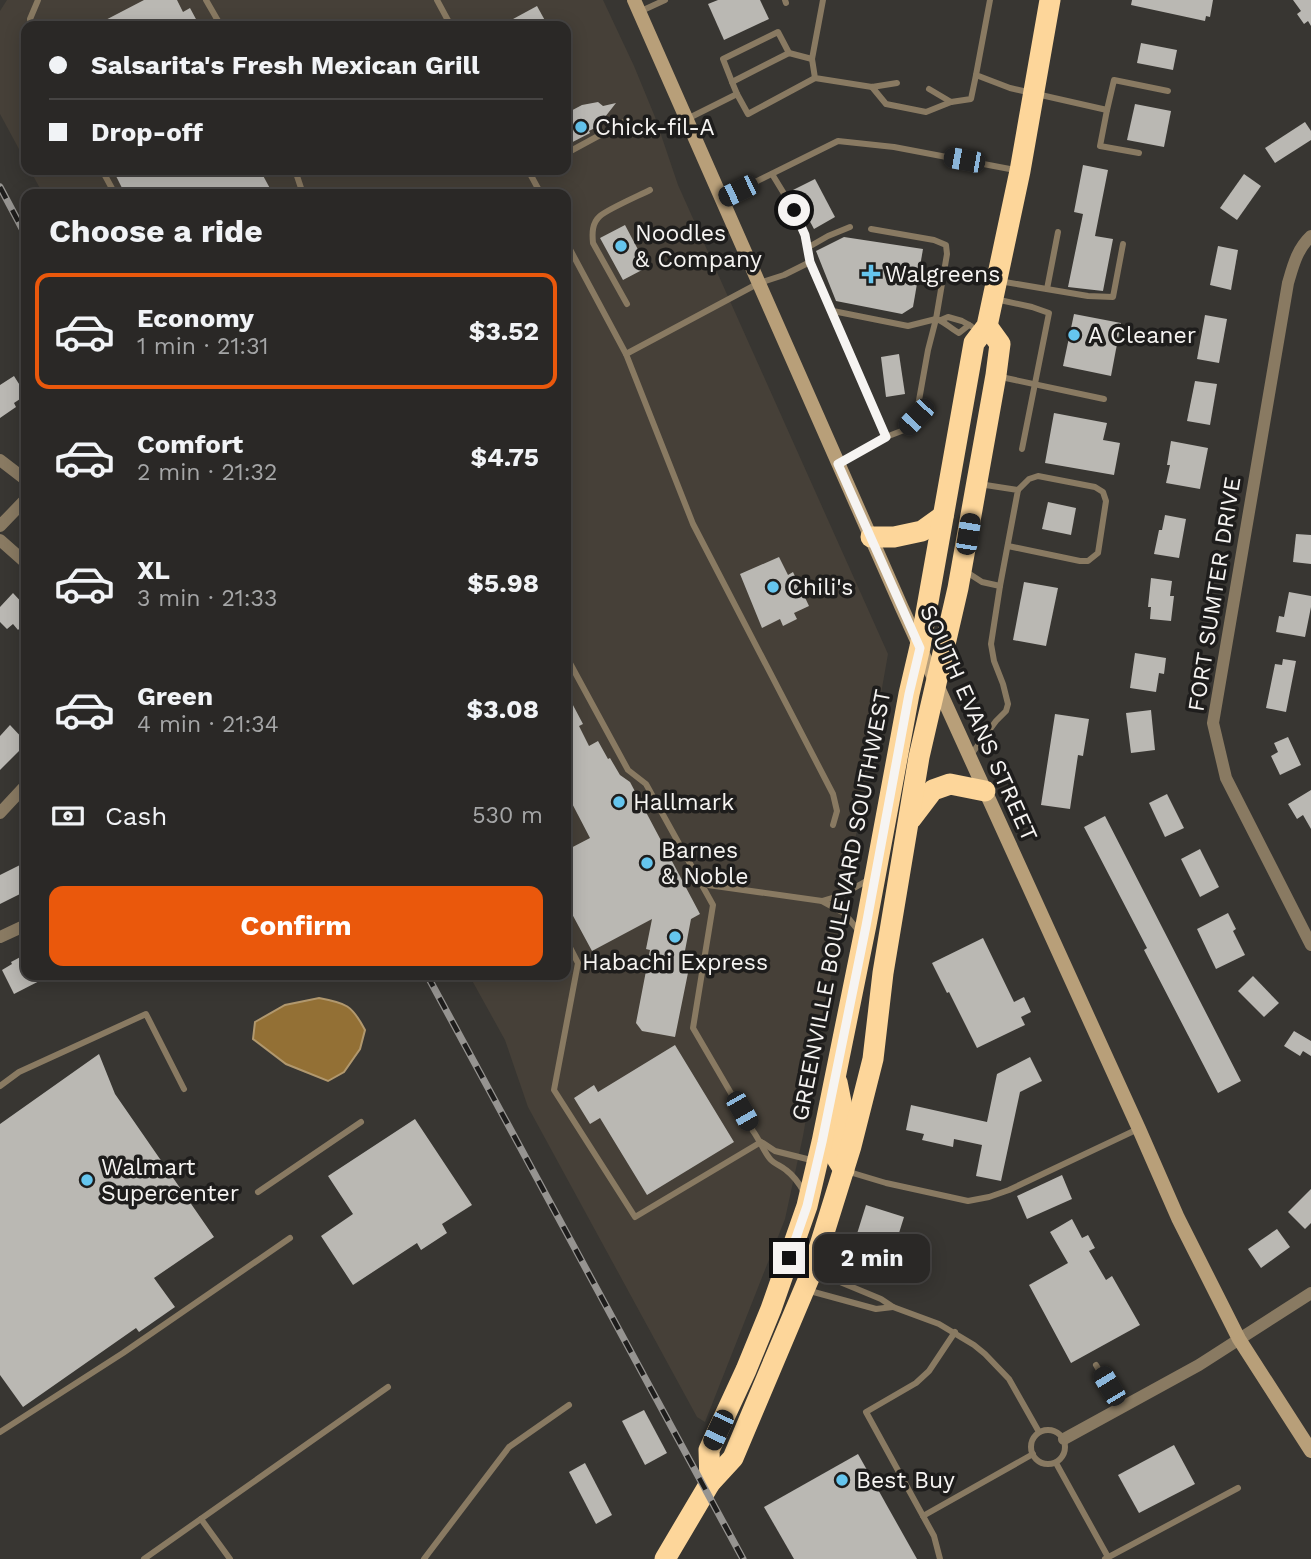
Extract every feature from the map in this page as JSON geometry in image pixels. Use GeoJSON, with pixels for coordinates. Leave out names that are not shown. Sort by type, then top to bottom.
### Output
{"type":"FeatureCollection","features":[{"type":"Feature","properties":{"kind":"highway","name":"GREENVILLE BOULEVARD SOUTHWEST"},"geometry":{"type":"LineString","coordinates":[[710,1483],[709,1450],[771,1309],[808,1198],[817,1162],[920,648],[974,343],[978,326],[995,290],[1020,171],[1050,0]]}},
{"type":"Feature","properties":{"kind":"highway"},"geometry":{"type":"LineString","coordinates":[[665,1559],[710,1483],[733,1458],[811,1272],[858,1121],[873,1059],[883,973],[919,757],[960,579],[996,375],[1000,344],[978,326]]}},
{"type":"Feature","properties":{"kind":"highway"},"geometry":{"type":"LineString","coordinates":[[871,537],[894,537],[922,531],[943,516]]}},
{"type":"Feature","properties":{"kind":"highway"},"geometry":{"type":"LineString","coordinates":[[907,824],[933,790],[950,784],[985,791]]}},
{"type":"Feature","properties":{"kind":"highway"},"geometry":{"type":"LineString","coordinates":[[836,1073],[844,1112],[835,1149],[836,1157],[844,1170]]}},
{"type":"Feature","properties":{"kind":"highway"},"geometry":{"type":"LineString","coordinates":[[811,1272],[825,1173],[817,1162]]}},
{"type":"Feature","properties":{"kind":"main road","name":"SOUTH EVANS STREET"},"geometry":{"type":"LineString","coordinates":[[637,6],[920,648],[1178,1219],[1239,1339],[1311,1451]]}},
{"type":"Feature","properties":{"kind":"street","name":"FORT SUMTER DRIVE"},"geometry":{"type":"LineString","coordinates":[[1311,236],[1294,260],[1287,283],[1213,723],[1226,778],[1311,945]]}},
{"type":"Feature","properties":{"kind":"street"},"geometry":{"type":"LineString","coordinates":[[0,460],[21,476]]}},
{"type":"Feature","properties":{"kind":"street"},"geometry":{"type":"LineString","coordinates":[[0,526],[21,504]]}},
{"type":"Feature","properties":{"kind":"street"},"geometry":{"type":"LineString","coordinates":[[0,540],[21,559]]}},
{"type":"Feature","properties":{"kind":"street"},"geometry":{"type":"LineString","coordinates":[[0,813],[21,790]]}},
{"type":"Feature","properties":{"kind":"street"},"geometry":{"type":"LineString","coordinates":[[0,937],[21,927]]}},
{"type":"Feature","properties":{"kind":"street"},"geometry":{"type":"LineString","coordinates":[[1063,1438],[1199,1365],[1311,1293]]}},
{"type":"Feature","properties":{"kind":"lane"},"geometry":{"type":"LineString","coordinates":[[30,21],[38,0]]}},
{"type":"Feature","properties":{"kind":"lane"},"geometry":{"type":"LineString","coordinates":[[206,0],[218,21]]}},
{"type":"Feature","properties":{"kind":"lane"},"geometry":{"type":"LineString","coordinates":[[437,0],[448,21]]}},
{"type":"Feature","properties":{"kind":"lane"},"geometry":{"type":"LineString","coordinates":[[637,6],[665,0]]}},
{"type":"Feature","properties":{"kind":"lane"},"geometry":{"type":"LineString","coordinates":[[816,78],[813,59],[823,0]]}},
{"type":"Feature","properties":{"kind":"lane"},"geometry":{"type":"LineString","coordinates":[[872,86],[886,104],[926,112],[951,102],[971,99],[990,0]]}},
{"type":"Feature","properties":{"kind":"lane"},"geometry":{"type":"LineString","coordinates":[[789,53],[778,32],[723,59],[748,114],[816,78],[872,86],[897,83]]}},
{"type":"Feature","properties":{"kind":"lane"},"geometry":{"type":"LineString","coordinates":[[732,82],[789,53],[813,59]]}},
{"type":"Feature","properties":{"kind":"lane"},"geometry":{"type":"LineString","coordinates":[[976,75],[1010,88],[1107,110]]}},
{"type":"Feature","properties":{"kind":"lane"},"geometry":{"type":"LineString","coordinates":[[1139,153],[1100,146],[1114,80],[1168,91]]}},
{"type":"Feature","properties":{"kind":"lane"},"geometry":{"type":"LineString","coordinates":[[929,89],[951,102]]}},
{"type":"Feature","properties":{"kind":"lane"},"geometry":{"type":"LineString","coordinates":[[687,119],[737,94]]}},
{"type":"Feature","properties":{"kind":"lane"},"geometry":{"type":"LineString","coordinates":[[571,151],[626,121]]}},
{"type":"Feature","properties":{"kind":"lane"},"geometry":{"type":"LineString","coordinates":[[722,199],[838,141],[894,147],[1020,171]]}},
{"type":"Feature","properties":{"kind":"lane"},"geometry":{"type":"LineString","coordinates":[[772,174],[794,210],[805,235],[810,262],[886,437]]}},
{"type":"Feature","properties":{"kind":"lane"},"geometry":{"type":"LineString","coordinates":[[627,304],[593,243],[594,224],[600,216],[650,190]]}},
{"type":"Feature","properties":{"kind":"lane"},"geometry":{"type":"LineString","coordinates":[[807,248],[850,227]]}},
{"type":"Feature","properties":{"kind":"lane"},"geometry":{"type":"LineString","coordinates":[[838,464],[904,429],[916,417],[928,350],[938,319],[946,245],[934,240],[871,229]]}},
{"type":"Feature","properties":{"kind":"lane"},"geometry":{"type":"LineString","coordinates":[[1047,289],[1058,232]]}},
{"type":"Feature","properties":{"kind":"lane"},"geometry":{"type":"LineString","coordinates":[[995,290],[1047,289],[1113,297],[1123,244]]}},
{"type":"Feature","properties":{"kind":"lane"},"geometry":{"type":"LineString","coordinates":[[571,251],[626,355],[693,524],[833,794],[837,811],[832,825]]}},
{"type":"Feature","properties":{"kind":"lane"},"geometry":{"type":"LineString","coordinates":[[626,355],[759,283],[784,275],[810,262]]}},
{"type":"Feature","properties":{"kind":"lane"},"geometry":{"type":"LineString","coordinates":[[995,290],[1049,313],[1022,449]]}},
{"type":"Feature","properties":{"kind":"lane"},"geometry":{"type":"LineString","coordinates":[[833,311],[908,326],[948,317],[978,326]]}},
{"type":"Feature","properties":{"kind":"lane"},"geometry":{"type":"LineString","coordinates":[[938,319],[959,333],[978,326]]}},
{"type":"Feature","properties":{"kind":"lane"},"geometry":{"type":"LineString","coordinates":[[996,375],[1104,399]]}},
{"type":"Feature","properties":{"kind":"lane"},"geometry":{"type":"LineString","coordinates":[[969,757],[1006,711],[1008,704],[991,644],[1000,586],[1018,490],[1029,479],[1038,476],[1095,487],[1103,492],[1106,501],[1098,553],[1088,561],[1008,546]]}},
{"type":"Feature","properties":{"kind":"lane"},"geometry":{"type":"LineString","coordinates":[[977,484],[1018,490]]}},
{"type":"Feature","properties":{"kind":"lane"},"geometry":{"type":"LineString","coordinates":[[960,579],[969,587],[982,582]]}},
{"type":"Feature","properties":{"kind":"lane"},"geometry":{"type":"LineString","coordinates":[[960,579],[1000,586]]}},
{"type":"Feature","properties":{"kind":"lane"},"geometry":{"type":"LineString","coordinates":[[571,665],[628,769],[646,784],[713,905],[694,1028],[772,1161],[799,1182],[808,1198]]}},
{"type":"Feature","properties":{"kind":"lane"},"geometry":{"type":"LineString","coordinates":[[822,901],[842,895],[875,876]]}},
{"type":"Feature","properties":{"kind":"lane"},"geometry":{"type":"LineString","coordinates":[[701,884],[822,901],[844,913],[863,937]]}},
{"type":"Feature","properties":{"kind":"lane"},"geometry":{"type":"LineString","coordinates":[[571,950],[578,963],[554,1090],[635,1217],[761,1142]]}},
{"type":"Feature","properties":{"kind":"lane"},"geometry":{"type":"LineString","coordinates":[[0,1086],[19,1072],[146,1014],[184,1089]]}},
{"type":"Feature","properties":{"kind":"lane"},"geometry":{"type":"LineString","coordinates":[[258,1192],[361,1122]]}},
{"type":"Feature","properties":{"kind":"lane"},"geometry":{"type":"LineString","coordinates":[[844,1170],[886,1183],[968,1201],[1009,1190],[1139,1129]]}},
{"type":"Feature","properties":{"kind":"lane"},"geometry":{"type":"LineString","coordinates":[[761,1142],[775,1151],[817,1162]]}},
{"type":"Feature","properties":{"kind":"lane"},"geometry":{"type":"LineString","coordinates":[[0,1432],[122,1353],[290,1238]]}},
{"type":"Feature","properties":{"kind":"lane"},"geometry":{"type":"LineString","coordinates":[[811,1272],[876,1309],[893,1307]]}},
{"type":"Feature","properties":{"kind":"lane"},"geometry":{"type":"LineString","coordinates":[[811,1272],[955,1332],[985,1354],[1009,1379],[1039,1432]]}},
{"type":"Feature","properties":{"kind":"lane"},"geometry":{"type":"LineString","coordinates":[[940,1559],[934,1536],[866,1412],[916,1383],[929,1371],[955,1332]]}},
{"type":"Feature","properties":{"kind":"lane"},"geometry":{"type":"LineString","coordinates":[[1096,1365],[1121,1407]]}},
{"type":"Feature","properties":{"kind":"lane"},"geometry":{"type":"LineString","coordinates":[[144,1559],[388,1387]]}},
{"type":"Feature","properties":{"kind":"lane"},"geometry":{"type":"LineString","coordinates":[[424,1559],[509,1447],[569,1405]]}},
{"type":"Feature","properties":{"kind":"lane"},"geometry":{"type":"LineString","coordinates":[[1050,1430],[1063,1438],[1064,1455],[1056,1463],[1044,1464],[1033,1454],[1032,1441],[1039,1432],[1050,1430]]}},
{"type":"Feature","properties":{"kind":"lane"},"geometry":{"type":"LineString","coordinates":[[923,1516],[1033,1454]]}},
{"type":"Feature","properties":{"kind":"lane"},"geometry":{"type":"LineString","coordinates":[[1056,1463],[1107,1558],[1238,1488]]}},
{"type":"Feature","properties":{"kind":"lane"},"geometry":{"type":"LineString","coordinates":[[201,1519],[230,1559]]}},
{"type":"Feature","properties":{"kind":"shaded area"},"geometry":{"type":"Polygon","coordinates":[[[7,0],[603,0],[655,117],[678,185],[888,654],[803,1136],[785,1219],[705,1422],[697,1417],[528,1107],[505,1040],[472,980],[571,980],[571,189],[40,189],[33,175],[571,175],[571,21],[21,21],[21,153],[0,114],[0,11],[7,0]]]}},
{"type":"Feature","properties":{"kind":"shaded area"},"geometry":{"type":"Polygon","coordinates":[[[319,998],[352,1010],[365,1030],[360,1049],[344,1072],[328,1081],[286,1064],[253,1039],[255,1022],[285,1005],[319,998]]]}},
{"type":"Feature","properties":{"kind":"building"},"geometry":{"type":"Polygon","coordinates":[[[144,0],[177,0],[183,12],[190,8],[197,21],[104,21],[144,0]]]}},
{"type":"Feature","properties":{"kind":"building"},"geometry":{"type":"Polygon","coordinates":[[[718,0],[760,0],[769,19],[724,40],[708,4],[718,0]]]}},
{"type":"Feature","properties":{"kind":"building"},"geometry":{"type":"Polygon","coordinates":[[[1132,0],[1213,0],[1210,17],[1206,16],[1205,21],[1131,5],[1132,0]]]}},
{"type":"Feature","properties":{"kind":"building"},"geometry":{"type":"Polygon","coordinates":[[[1293,0],[1311,0],[1311,26],[1308,21],[1304,24],[1297,14],[1301,11],[1293,0]]]}},
{"type":"Feature","properties":{"kind":"building"},"geometry":{"type":"Polygon","coordinates":[[[537,6],[545,21],[509,21],[537,6]]]}},
{"type":"Feature","properties":{"kind":"building"},"geometry":{"type":"Polygon","coordinates":[[[1141,43],[1177,50],[1173,70],[1137,63],[1141,43]]]}},
{"type":"Feature","properties":{"kind":"building","name":"Chick-fil-A"},"geometry":{"type":"Polygon","coordinates":[[[598,102],[603,106],[616,103],[605,117],[608,121],[571,143],[571,111],[582,105],[598,102]]]}},
{"type":"Feature","properties":{"kind":"building"},"geometry":{"type":"Polygon","coordinates":[[[1135,104],[1171,111],[1164,147],[1127,140],[1135,104]]]}},
{"type":"Feature","properties":{"kind":"building"},"geometry":{"type":"Polygon","coordinates":[[[1305,122],[1311,131],[1311,140],[1275,163],[1265,148],[1305,122]]]}},
{"type":"Feature","properties":{"kind":"building"},"geometry":{"type":"Polygon","coordinates":[[[1083,165],[1108,170],[1095,236],[1113,239],[1103,291],[1068,287],[1083,214],[1074,212],[1083,165]]]}},
{"type":"Feature","properties":{"kind":"building"},"geometry":{"type":"Polygon","coordinates":[[[1244,174],[1261,186],[1237,220],[1220,208],[1244,174]]]}},
{"type":"Feature","properties":{"kind":"building"},"geometry":{"type":"Polygon","coordinates":[[[116,175],[263,175],[270,189],[122,189],[116,175]]]}},
{"type":"Feature","properties":{"kind":"building"},"geometry":{"type":"Polygon","coordinates":[[[815,179],[835,217],[814,229],[793,190],[815,179]]]}},
{"type":"Feature","properties":{"kind":"building","name":"Noodles & Company"},"geometry":{"type":"Polygon","coordinates":[[[625,225],[643,259],[638,262],[642,270],[623,280],[600,238],[625,225]]]}},
{"type":"Feature","properties":{"kind":"building"},"geometry":{"type":"Polygon","coordinates":[[[844,237],[923,249],[913,307],[902,314],[836,301],[816,251],[844,237]]]}},
{"type":"Feature","properties":{"kind":"building"},"geometry":{"type":"Polygon","coordinates":[[[1218,246],[1238,250],[1231,290],[1210,285],[1218,246]]]}},
{"type":"Feature","properties":{"kind":"building"},"geometry":{"type":"Polygon","coordinates":[[[1074,314],[1121,323],[1111,376],[1063,366],[1074,314]]]}},
{"type":"Feature","properties":{"kind":"building"},"geometry":{"type":"Polygon","coordinates":[[[1205,315],[1227,319],[1219,363],[1197,359],[1205,315]]]}},
{"type":"Feature","properties":{"kind":"building"},"geometry":{"type":"Polygon","coordinates":[[[899,354],[905,394],[886,397],[881,357],[899,354]]]}},
{"type":"Feature","properties":{"kind":"building"},"geometry":{"type":"Polygon","coordinates":[[[14,376],[21,387],[21,398],[14,403],[16,407],[0,418],[0,385],[14,376]]]}},
{"type":"Feature","properties":{"kind":"building"},"geometry":{"type":"Polygon","coordinates":[[[1195,381],[1217,384],[1210,425],[1187,421],[1195,381]]]}},
{"type":"Feature","properties":{"kind":"building"},"geometry":{"type":"Polygon","coordinates":[[[1054,413],[1107,423],[1103,440],[1120,443],[1114,475],[1045,463],[1054,413]]]}},
{"type":"Feature","properties":{"kind":"building"},"geometry":{"type":"Polygon","coordinates":[[[1171,441],[1208,448],[1200,489],[1166,483],[1171,441]]]}},
{"type":"Feature","properties":{"kind":"building"},"geometry":{"type":"Polygon","coordinates":[[[1048,502],[1076,508],[1071,535],[1042,529],[1048,502]]]}},
{"type":"Feature","properties":{"kind":"building"},"geometry":{"type":"Polygon","coordinates":[[[1165,515],[1186,519],[1179,558],[1154,554],[1165,515]]]}},
{"type":"Feature","properties":{"kind":"building"},"geometry":{"type":"Polygon","coordinates":[[[1296,534],[1311,535],[1311,564],[1293,562],[1296,534]]]}},
{"type":"Feature","properties":{"kind":"building","name":"Chili's"},"geometry":{"type":"Polygon","coordinates":[[[779,557],[788,575],[793,572],[809,606],[794,613],[797,619],[783,626],[780,619],[762,628],[740,574],[779,557]]]}},
{"type":"Feature","properties":{"kind":"building"},"geometry":{"type":"Polygon","coordinates":[[[1151,578],[1172,581],[1170,596],[1174,596],[1171,621],[1150,619],[1151,607],[1148,607],[1151,578]]]}},
{"type":"Feature","properties":{"kind":"building"},"geometry":{"type":"Polygon","coordinates":[[[1024,582],[1058,588],[1046,646],[1013,640],[1024,582]]]}},
{"type":"Feature","properties":{"kind":"building"},"geometry":{"type":"Polygon","coordinates":[[[1289,592],[1311,596],[1305,637],[1276,632],[1279,616],[1284,617],[1289,592]]]}},
{"type":"Feature","properties":{"kind":"building"},"geometry":{"type":"Polygon","coordinates":[[[13,593],[21,602],[21,627],[18,630],[13,624],[7,629],[0,622],[0,607],[13,593]]]}},
{"type":"Feature","properties":{"kind":"building"},"geometry":{"type":"Polygon","coordinates":[[[1135,653],[1166,658],[1164,674],[1159,673],[1156,692],[1130,688],[1135,653]]]}},
{"type":"Feature","properties":{"kind":"building"},"geometry":{"type":"Polygon","coordinates":[[[1283,659],[1296,661],[1286,712],[1266,708],[1275,664],[1282,665],[1283,659]]]}},
{"type":"Feature","properties":{"kind":"building"},"geometry":{"type":"Polygon","coordinates":[[[571,701],[583,724],[579,726],[589,746],[598,741],[620,775],[630,782],[700,914],[691,919],[684,956],[691,958],[675,1037],[642,1031],[636,1023],[650,950],[646,949],[652,919],[592,951],[571,912],[571,848],[590,838],[571,802],[571,701]]]}},
{"type":"Feature","properties":{"kind":"building"},"geometry":{"type":"Polygon","coordinates":[[[1151,710],[1155,750],[1131,753],[1126,713],[1151,710]]]}},
{"type":"Feature","properties":{"kind":"building"},"geometry":{"type":"Polygon","coordinates":[[[1055,714],[1089,719],[1083,756],[1078,755],[1070,809],[1041,805],[1055,714]]]}},
{"type":"Feature","properties":{"kind":"building"},"geometry":{"type":"Polygon","coordinates":[[[10,725],[21,737],[21,749],[0,770],[0,736],[10,725]]]}},
{"type":"Feature","properties":{"kind":"building"},"geometry":{"type":"Polygon","coordinates":[[[1288,737],[1301,765],[1280,775],[1271,756],[1278,752],[1274,743],[1288,737]]]}},
{"type":"Feature","properties":{"kind":"building"},"geometry":{"type":"Polygon","coordinates":[[[1311,790],[1311,829],[1303,815],[1297,819],[1288,804],[1311,790]]]}},
{"type":"Feature","properties":{"kind":"building"},"geometry":{"type":"Polygon","coordinates":[[[1167,794],[1184,828],[1165,837],[1149,803],[1167,794]]]}},
{"type":"Feature","properties":{"kind":"building"},"geometry":{"type":"Polygon","coordinates":[[[1105,816],[1241,1081],[1218,1093],[1084,827],[1105,816]]]}},
{"type":"Feature","properties":{"kind":"building"},"geometry":{"type":"Polygon","coordinates":[[[1200,849],[1219,887],[1200,897],[1181,859],[1200,849]]]}},
{"type":"Feature","properties":{"kind":"building"},"geometry":{"type":"Polygon","coordinates":[[[21,864],[21,894],[0,904],[0,875],[21,864]]]}},
{"type":"Feature","properties":{"kind":"building"},"geometry":{"type":"Polygon","coordinates":[[[1228,913],[1236,929],[1233,931],[1245,955],[1216,969],[1197,929],[1228,913]]]}},
{"type":"Feature","properties":{"kind":"building"},"geometry":{"type":"Polygon","coordinates":[[[983,938],[1014,1002],[1024,997],[1031,1012],[1021,1017],[1025,1025],[977,1048],[932,963],[983,938]]]}},
{"type":"Feature","properties":{"kind":"building"},"geometry":{"type":"Polygon","coordinates":[[[21,957],[21,980],[41,980],[14,994],[2,970],[12,964],[11,962],[21,957]]]}},
{"type":"Feature","properties":{"kind":"building"},"geometry":{"type":"Polygon","coordinates":[[[1253,976],[1279,1003],[1264,1017],[1238,991],[1253,976]]]}},
{"type":"Feature","properties":{"kind":"building"},"geometry":{"type":"Polygon","coordinates":[[[1294,1031],[1311,1041],[1311,1056],[1303,1051],[1300,1056],[1284,1046],[1294,1031]]]}},
{"type":"Feature","properties":{"kind":"building"},"geometry":{"type":"Polygon","coordinates":[[[675,1045],[734,1142],[647,1195],[600,1118],[590,1124],[574,1098],[594,1085],[598,1092],[675,1045]]]}},
{"type":"Feature","properties":{"kind":"building","name":"Walmart Supercenter"},"geometry":{"type":"Polygon","coordinates":[[[99,1054],[115,1094],[214,1237],[154,1278],[175,1307],[139,1332],[136,1328],[23,1407],[0,1375],[0,1124],[99,1054]]]}},
{"type":"Feature","properties":{"kind":"building"},"geometry":{"type":"Polygon","coordinates":[[[1030,1057],[1042,1081],[1020,1092],[1001,1181],[976,1176],[982,1145],[954,1139],[953,1147],[922,1140],[924,1134],[906,1130],[911,1105],[987,1122],[997,1074],[1030,1057]]]}},
{"type":"Feature","properties":{"kind":"building"},"geometry":{"type":"Polygon","coordinates":[[[415,1119],[472,1205],[442,1224],[447,1233],[421,1250],[417,1243],[353,1285],[321,1236],[353,1214],[328,1176],[415,1119]]]}},
{"type":"Feature","properties":{"kind":"building"},"geometry":{"type":"Polygon","coordinates":[[[1062,1175],[1072,1199],[1027,1219],[1017,1196],[1062,1175]]]}},
{"type":"Feature","properties":{"kind":"building"},"geometry":{"type":"Polygon","coordinates":[[[1311,1189],[1311,1223],[1305,1229],[1288,1212],[1311,1189]]]}},
{"type":"Feature","properties":{"kind":"building"},"geometry":{"type":"Polygon","coordinates":[[[866,1205],[904,1217],[889,1265],[851,1253],[866,1205]]]}},
{"type":"Feature","properties":{"kind":"building"},"geometry":{"type":"Polygon","coordinates":[[[1072,1219],[1082,1238],[1088,1235],[1095,1248],[1089,1251],[1106,1280],[1112,1276],[1140,1325],[1071,1363],[1029,1285],[1068,1263],[1050,1232],[1072,1219]]]}},
{"type":"Feature","properties":{"kind":"building"},"geometry":{"type":"Polygon","coordinates":[[[1277,1229],[1290,1247],[1261,1268],[1248,1249],[1277,1229]]]}},
{"type":"Feature","properties":{"kind":"building"},"geometry":{"type":"Polygon","coordinates":[[[644,1410],[667,1453],[645,1465],[622,1421],[644,1410]]]}},
{"type":"Feature","properties":{"kind":"building"},"geometry":{"type":"Polygon","coordinates":[[[1174,1445],[1195,1484],[1139,1513],[1118,1475],[1174,1445]]]}},
{"type":"Feature","properties":{"kind":"building","name":"Best Buy"},"geometry":{"type":"Polygon","coordinates":[[[858,1454],[917,1559],[794,1559],[764,1507],[858,1454]]]}},
{"type":"Feature","properties":{"kind":"building"},"geometry":{"type":"Polygon","coordinates":[[[585,1463],[612,1515],[596,1524],[569,1472],[585,1463]]]}},
{"type":"Feature","properties":{"kind":"railway"},"geometry":{"type":"LineString","coordinates":[[0,187],[21,227]]}},
{"type":"Feature","properties":{"kind":"railway"},"geometry":{"type":"LineString","coordinates":[[430,980],[743,1559]]}},
{"type":"Feature","properties":{"kind":"place","name":"Chick-fil-A"},"geometry":{"type":"Point","coordinates":[581,127]}},
{"type":"Feature","properties":{"kind":"place","name":"Noodles & Company"},"geometry":{"type":"Point","coordinates":[621,246]}},
{"type":"Feature","properties":{"kind":"place","name":"Walgreens"},"geometry":{"type":"Point","coordinates":[871,274]}},
{"type":"Feature","properties":{"kind":"place","name":"A Cleaner"},"geometry":{"type":"Point","coordinates":[1074,335]}},
{"type":"Feature","properties":{"kind":"place","name":"Chili's"},"geometry":{"type":"Point","coordinates":[773,587]}},
{"type":"Feature","properties":{"kind":"place","name":"Hallmark"},"geometry":{"type":"Point","coordinates":[619,802]}},
{"type":"Feature","properties":{"kind":"place","name":"Barnes & Noble"},"geometry":{"type":"Point","coordinates":[647,863]}},
{"type":"Feature","properties":{"kind":"place","name":"Habachi Express"},"geometry":{"type":"Point","coordinates":[675,937]}},
{"type":"Feature","properties":{"kind":"place","name":"Walmart Supercenter"},"geometry":{"type":"Point","coordinates":[87,1180]}},
{"type":"Feature","properties":{"kind":"place","name":"Best Buy"},"geometry":{"type":"Point","coordinates":[842,1480]}},
{"type":"Feature","properties":{"kind":"route"},"geometry":{"type":"LineString","coordinates":[[789,1258],[807,1206],[822,1142],[920,648],[838,464],[886,437],[810,262],[805,235],[794,210]]}}]}
